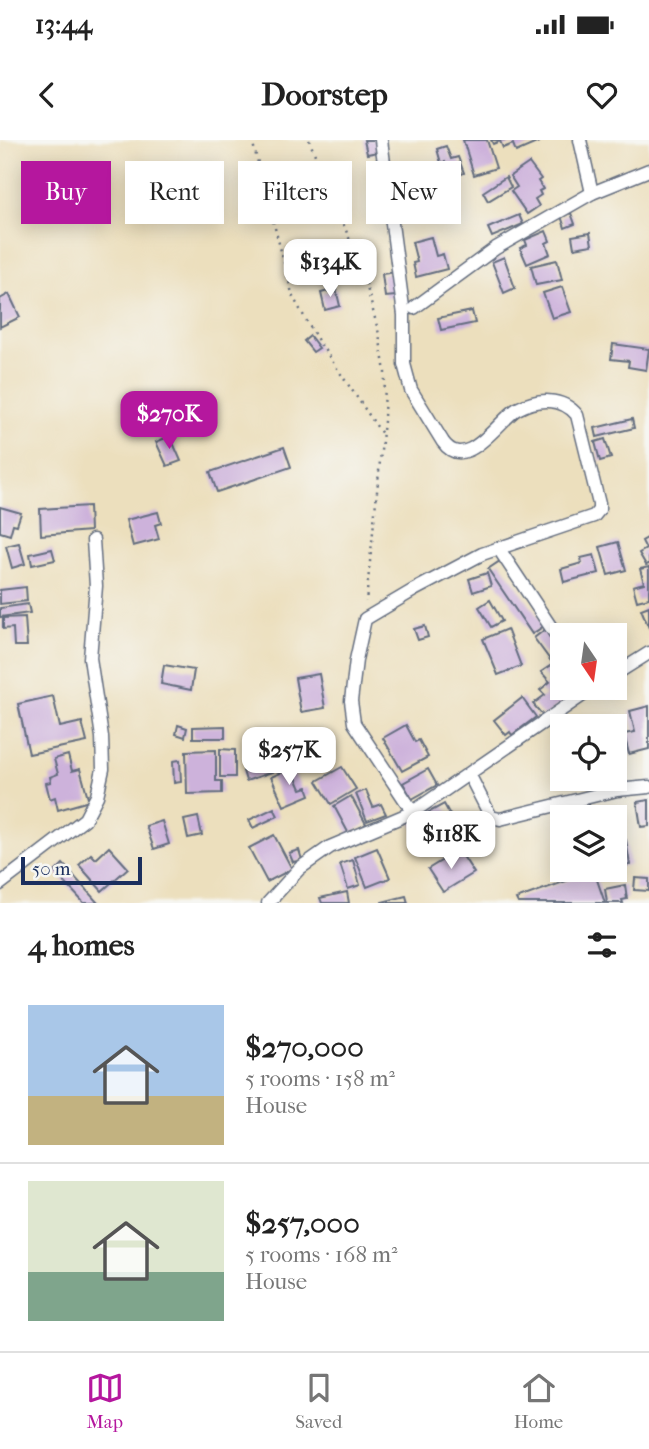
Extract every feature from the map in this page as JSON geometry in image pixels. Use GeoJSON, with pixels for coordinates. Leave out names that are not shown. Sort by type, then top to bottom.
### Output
{"type":"FeatureCollection","features":[{"type":"Feature","properties":{"kind":"street"},"geometry":{"type":"LineString","coordinates":[[382,140],[404,314],[404,364],[411,390],[448,450],[454,452],[468,449],[486,440],[518,409],[541,402],[559,401],[569,405],[577,415],[599,504],[598,510],[586,519],[482,554],[365,619],[351,701],[354,723],[413,812]]}},
{"type":"Feature","properties":{"kind":"street"},"geometry":{"type":"LineString","coordinates":[[580,140],[592,193]]}},
{"type":"Feature","properties":{"kind":"street"},"geometry":{"type":"LineString","coordinates":[[414,308],[496,248],[592,193],[649,170]]}},
{"type":"Feature","properties":{"kind":"street"},"geometry":{"type":"LineString","coordinates":[[0,884],[85,819],[97,796],[103,769],[103,737],[90,658],[96,586],[93,540]]}},
{"type":"Feature","properties":{"kind":"street"},"geometry":{"type":"LineString","coordinates":[[499,549],[550,625]]}},
{"type":"Feature","properties":{"kind":"street"},"geometry":{"type":"LineString","coordinates":[[627,667],[649,653]]}},
{"type":"Feature","properties":{"kind":"street"},"geometry":{"type":"LineString","coordinates":[[268,903],[300,868],[330,847],[413,812],[575,700]]}},
{"type":"Feature","properties":{"kind":"street"},"geometry":{"type":"LineString","coordinates":[[469,774],[491,817],[500,819],[606,793],[649,787]]}},
{"type":"Feature","properties":{"kind":"path"},"geometry":{"type":"LineString","coordinates":[[253,140],[293,297],[382,434]]}},
{"type":"Feature","properties":{"kind":"path"},"geometry":{"type":"LineString","coordinates":[[309,140],[363,272],[379,334],[385,372],[365,619]]}},
{"type":"Feature","properties":{"kind":"building"},"geometry":{"type":"Polygon","coordinates":[[[364,140],[375,140],[378,152],[367,154],[364,140]]]}},
{"type":"Feature","properties":{"kind":"building"},"geometry":{"type":"Polygon","coordinates":[[[463,140],[487,140],[496,168],[474,175],[463,140]]]}},
{"type":"Feature","properties":{"kind":"building"},"geometry":{"type":"Polygon","coordinates":[[[491,140],[539,142],[516,152],[513,144],[503,148],[500,141],[493,144],[491,140]]]}},
{"type":"Feature","properties":{"kind":"building"},"geometry":{"type":"Polygon","coordinates":[[[446,146],[451,159],[458,157],[460,161],[440,161],[437,149],[446,146]]]}},
{"type":"Feature","properties":{"kind":"building"},"geometry":{"type":"Polygon","coordinates":[[[529,163],[541,179],[538,181],[543,189],[539,191],[541,195],[535,199],[539,206],[527,214],[511,191],[517,187],[510,176],[529,163]]]}},
{"type":"Feature","properties":{"kind":"building"},"geometry":{"type":"Polygon","coordinates":[[[506,177],[511,187],[488,201],[483,192],[506,177]]]}},
{"type":"Feature","properties":{"kind":"building"},"geometry":{"type":"Polygon","coordinates":[[[571,213],[575,224],[565,228],[561,216],[571,213]]]}},
{"type":"Feature","properties":{"kind":"building"},"geometry":{"type":"Polygon","coordinates":[[[519,215],[523,224],[492,237],[488,228],[519,215]]]}},
{"type":"Feature","properties":{"kind":"building"},"geometry":{"type":"Polygon","coordinates":[[[546,231],[550,241],[546,243],[550,254],[527,264],[520,248],[527,245],[525,240],[546,231]]]}},
{"type":"Feature","properties":{"kind":"building"},"geometry":{"type":"Polygon","coordinates":[[[590,233],[592,245],[574,248],[572,236],[590,233]]]}},
{"type":"Feature","properties":{"kind":"building"},"geometry":{"type":"Polygon","coordinates":[[[431,237],[436,256],[443,254],[447,269],[416,277],[413,263],[417,262],[412,242],[431,237]]]}},
{"type":"Feature","properties":{"kind":"building"},"geometry":{"type":"Polygon","coordinates":[[[504,257],[515,288],[504,293],[492,262],[504,257]]]}},
{"type":"Feature","properties":{"kind":"building"},"geometry":{"type":"Polygon","coordinates":[[[557,260],[562,280],[536,285],[531,266],[557,260]]]}},
{"type":"Feature","properties":{"kind":"building"},"geometry":{"type":"Polygon","coordinates":[[[396,272],[396,296],[385,297],[382,274],[396,272]]]}},
{"type":"Feature","properties":{"kind":"building"},"geometry":{"type":"Polygon","coordinates":[[[562,287],[571,312],[552,318],[543,293],[562,287]]]}},
{"type":"Feature","properties":{"kind":"building"},"geometry":{"type":"Polygon","coordinates":[[[336,289],[340,306],[325,310],[321,293],[336,289]]]}},
{"type":"Feature","properties":{"kind":"building"},"geometry":{"type":"Polygon","coordinates":[[[9,294],[20,317],[0,327],[0,299],[9,294]]]}},
{"type":"Feature","properties":{"kind":"building"},"geometry":{"type":"Polygon","coordinates":[[[472,311],[475,323],[441,330],[438,318],[472,311]]]}},
{"type":"Feature","properties":{"kind":"building"},"geometry":{"type":"Polygon","coordinates":[[[310,336],[319,348],[313,352],[304,341],[310,336]]]}},
{"type":"Feature","properties":{"kind":"building"},"geometry":{"type":"Polygon","coordinates":[[[613,344],[649,349],[646,370],[628,367],[629,361],[611,359],[613,344]]]}},
{"type":"Feature","properties":{"kind":"building"},"geometry":{"type":"Polygon","coordinates":[[[632,419],[634,428],[597,437],[595,428],[632,419]]]}},
{"type":"Feature","properties":{"kind":"building"},"geometry":{"type":"Polygon","coordinates":[[[170,436],[181,461],[167,466],[156,442],[170,436]]]}},
{"type":"Feature","properties":{"kind":"building"},"geometry":{"type":"Polygon","coordinates":[[[605,439],[611,458],[600,461],[595,442],[605,439]]]}},
{"type":"Feature","properties":{"kind":"building"},"geometry":{"type":"Polygon","coordinates":[[[284,447],[291,467],[217,492],[210,472],[284,447]]]}},
{"type":"Feature","properties":{"kind":"building"},"geometry":{"type":"Polygon","coordinates":[[[89,506],[90,531],[41,535],[40,509],[89,506]]]}},
{"type":"Feature","properties":{"kind":"building"},"geometry":{"type":"Polygon","coordinates":[[[0,507],[21,513],[17,525],[13,524],[10,535],[0,532],[0,507]]]}},
{"type":"Feature","properties":{"kind":"building"},"geometry":{"type":"Polygon","coordinates":[[[158,512],[161,523],[155,525],[159,539],[133,546],[126,520],[158,512]]]}},
{"type":"Feature","properties":{"kind":"building"},"geometry":{"type":"Polygon","coordinates":[[[649,537],[649,564],[646,565],[639,553],[646,549],[642,541],[649,537]]]}},
{"type":"Feature","properties":{"kind":"building"},"geometry":{"type":"Polygon","coordinates":[[[618,542],[626,570],[608,575],[600,547],[618,542]]]}},
{"type":"Feature","properties":{"kind":"building"},"geometry":{"type":"Polygon","coordinates":[[[19,543],[25,564],[12,568],[6,546],[19,543]]]}},
{"type":"Feature","properties":{"kind":"building"},"geometry":{"type":"Polygon","coordinates":[[[52,549],[55,560],[32,565],[30,554],[52,549]]]}},
{"type":"Feature","properties":{"kind":"building"},"geometry":{"type":"Polygon","coordinates":[[[594,555],[599,573],[564,582],[561,569],[582,563],[581,558],[594,555]]]}},
{"type":"Feature","properties":{"kind":"building"},"geometry":{"type":"Polygon","coordinates":[[[500,561],[544,626],[532,634],[488,569],[500,561]]]}},
{"type":"Feature","properties":{"kind":"building"},"geometry":{"type":"Polygon","coordinates":[[[649,567],[649,598],[637,601],[633,586],[644,583],[640,569],[649,567]]]}},
{"type":"Feature","properties":{"kind":"building"},"geometry":{"type":"Polygon","coordinates":[[[487,573],[491,586],[473,592],[469,579],[487,573]]]}},
{"type":"Feature","properties":{"kind":"building"},"geometry":{"type":"Polygon","coordinates":[[[26,587],[27,601],[0,604],[0,590],[26,587]]]}},
{"type":"Feature","properties":{"kind":"building"},"geometry":{"type":"Polygon","coordinates":[[[490,600],[502,621],[491,627],[479,607],[490,600]]]}},
{"type":"Feature","properties":{"kind":"building"},"geometry":{"type":"Polygon","coordinates":[[[28,604],[30,613],[0,617],[0,608],[28,604]]]}},
{"type":"Feature","properties":{"kind":"building"},"geometry":{"type":"Polygon","coordinates":[[[649,606],[649,628],[641,609],[649,606]]]}},
{"type":"Feature","properties":{"kind":"building"},"geometry":{"type":"Polygon","coordinates":[[[25,617],[27,646],[14,646],[13,628],[3,629],[3,618],[25,617]]]}},
{"type":"Feature","properties":{"kind":"building"},"geometry":{"type":"Polygon","coordinates":[[[425,626],[428,637],[418,640],[414,629],[425,626]]]}},
{"type":"Feature","properties":{"kind":"building"},"geometry":{"type":"Polygon","coordinates":[[[547,628],[550,632],[550,660],[534,638],[547,628]]]}},
{"type":"Feature","properties":{"kind":"building"},"geometry":{"type":"Polygon","coordinates":[[[507,629],[521,666],[498,675],[483,639],[507,629]]]}},
{"type":"Feature","properties":{"kind":"building"},"geometry":{"type":"Polygon","coordinates":[[[164,665],[194,670],[191,690],[161,684],[164,665]]]}},
{"type":"Feature","properties":{"kind":"building"},"geometry":{"type":"Polygon","coordinates":[[[550,666],[550,682],[541,672],[550,666]]]}},
{"type":"Feature","properties":{"kind":"building"},"geometry":{"type":"Polygon","coordinates":[[[319,674],[325,708],[301,712],[295,678],[319,674]]]}},
{"type":"Feature","properties":{"kind":"building"},"geometry":{"type":"Polygon","coordinates":[[[550,682],[550,700],[565,700],[544,717],[533,704],[545,695],[540,690],[550,682]]]}},
{"type":"Feature","properties":{"kind":"building"},"geometry":{"type":"Polygon","coordinates":[[[53,696],[60,727],[82,722],[87,742],[29,754],[18,704],[53,696]]]}},
{"type":"Feature","properties":{"kind":"building"},"geometry":{"type":"Polygon","coordinates":[[[522,698],[536,717],[512,735],[510,732],[506,735],[494,720],[522,698]]]}},
{"type":"Feature","properties":{"kind":"building"},"geometry":{"type":"Polygon","coordinates":[[[649,706],[649,749],[629,754],[627,733],[635,732],[630,711],[649,706]]]}},
{"type":"Feature","properties":{"kind":"building"},"geometry":{"type":"Polygon","coordinates":[[[178,725],[187,728],[185,737],[176,734],[178,725]]]}},
{"type":"Feature","properties":{"kind":"building"},"geometry":{"type":"Polygon","coordinates":[[[406,725],[415,742],[419,740],[428,757],[402,771],[383,738],[406,725]]]}},
{"type":"Feature","properties":{"kind":"building"},"geometry":{"type":"Polygon","coordinates":[[[225,726],[225,738],[193,738],[193,727],[225,726]]]}},
{"type":"Feature","properties":{"kind":"building"},"geometry":{"type":"Polygon","coordinates":[[[329,734],[335,747],[309,759],[303,746],[329,734]]]}},
{"type":"Feature","properties":{"kind":"building"},"geometry":{"type":"Polygon","coordinates":[[[220,749],[235,750],[235,777],[220,777],[220,749]]]}},
{"type":"Feature","properties":{"kind":"building"},"geometry":{"type":"Polygon","coordinates":[[[216,750],[216,781],[222,781],[222,793],[187,794],[186,751],[216,750]]]}},
{"type":"Feature","properties":{"kind":"building"},"geometry":{"type":"Polygon","coordinates":[[[68,755],[72,771],[80,769],[89,801],[58,810],[55,797],[50,799],[46,783],[51,782],[50,777],[58,774],[54,759],[68,755]]]}},
{"type":"Feature","properties":{"kind":"building"},"geometry":{"type":"Polygon","coordinates":[[[180,760],[181,782],[174,783],[173,761],[180,760]]]}},
{"type":"Feature","properties":{"kind":"building"},"geometry":{"type":"Polygon","coordinates":[[[278,760],[281,769],[246,781],[243,771],[278,760]]]}},
{"type":"Feature","properties":{"kind":"building"},"geometry":{"type":"Polygon","coordinates":[[[342,767],[356,789],[331,804],[317,781],[342,767]]]}},
{"type":"Feature","properties":{"kind":"building"},"geometry":{"type":"Polygon","coordinates":[[[292,768],[301,789],[307,787],[310,795],[284,806],[271,777],[292,768]]]}},
{"type":"Feature","properties":{"kind":"building"},"geometry":{"type":"Polygon","coordinates":[[[428,769],[437,785],[412,799],[403,783],[428,769]]]}},
{"type":"Feature","properties":{"kind":"building"},"geometry":{"type":"Polygon","coordinates":[[[366,790],[373,807],[381,804],[386,814],[367,821],[356,794],[366,790]]]}},
{"type":"Feature","properties":{"kind":"building"},"geometry":{"type":"Polygon","coordinates":[[[351,796],[366,824],[349,834],[334,806],[351,796]]]}},
{"type":"Feature","properties":{"kind":"building"},"geometry":{"type":"Polygon","coordinates":[[[649,800],[649,826],[641,827],[637,802],[649,800]]]}},
{"type":"Feature","properties":{"kind":"building"},"geometry":{"type":"Polygon","coordinates":[[[588,801],[589,805],[573,805],[588,801]]]}},
{"type":"Feature","properties":{"kind":"building"},"geometry":{"type":"Polygon","coordinates":[[[444,804],[456,826],[423,843],[411,822],[444,804]]]}},
{"type":"Feature","properties":{"kind":"building"},"geometry":{"type":"Polygon","coordinates":[[[274,808],[278,816],[253,828],[249,820],[274,808]]]}},
{"type":"Feature","properties":{"kind":"building"},"geometry":{"type":"Polygon","coordinates":[[[198,817],[202,835],[188,838],[184,820],[198,817]]]}},
{"type":"Feature","properties":{"kind":"building"},"geometry":{"type":"Polygon","coordinates":[[[162,821],[169,844],[154,849],[146,826],[162,821]]]}},
{"type":"Feature","properties":{"kind":"building"},"geometry":{"type":"Polygon","coordinates":[[[274,835],[292,869],[267,882],[249,848],[274,835]]]}},
{"type":"Feature","properties":{"kind":"building"},"geometry":{"type":"Polygon","coordinates":[[[109,847],[128,868],[102,891],[79,865],[91,854],[96,859],[109,847]]]}},
{"type":"Feature","properties":{"kind":"building"},"geometry":{"type":"Polygon","coordinates":[[[377,848],[390,878],[367,887],[355,857],[377,848]]]}},
{"type":"Feature","properties":{"kind":"building"},"geometry":{"type":"Polygon","coordinates":[[[299,850],[302,860],[293,862],[289,853],[299,850]]]}},
{"type":"Feature","properties":{"kind":"building"},"geometry":{"type":"Polygon","coordinates":[[[459,850],[474,873],[443,892],[428,869],[459,850]]]}},
{"type":"Feature","properties":{"kind":"building"},"geometry":{"type":"Polygon","coordinates":[[[353,860],[360,885],[348,889],[340,864],[353,860]]]}},
{"type":"Feature","properties":{"kind":"building"},"geometry":{"type":"Polygon","coordinates":[[[63,864],[98,903],[84,903],[55,872],[63,864]]]}},
{"type":"Feature","properties":{"kind":"building"},"geometry":{"type":"Polygon","coordinates":[[[635,878],[649,879],[649,891],[634,890],[635,878]]]}},
{"type":"Feature","properties":{"kind":"building"},"geometry":{"type":"Polygon","coordinates":[[[563,882],[598,882],[605,903],[518,903],[516,899],[563,882]]]}},
{"type":"Feature","properties":{"kind":"building"},"geometry":{"type":"Polygon","coordinates":[[[625,885],[627,899],[622,900],[623,903],[607,903],[605,889],[625,885]]]}},
{"type":"Feature","properties":{"kind":"building"},"geometry":{"type":"Polygon","coordinates":[[[347,892],[349,903],[322,903],[320,898],[347,892]]]}},
{"type":"Feature","properties":{"kind":"building"},"geometry":{"type":"Polygon","coordinates":[[[406,896],[408,903],[382,903],[382,902],[406,896]]]}}]}
